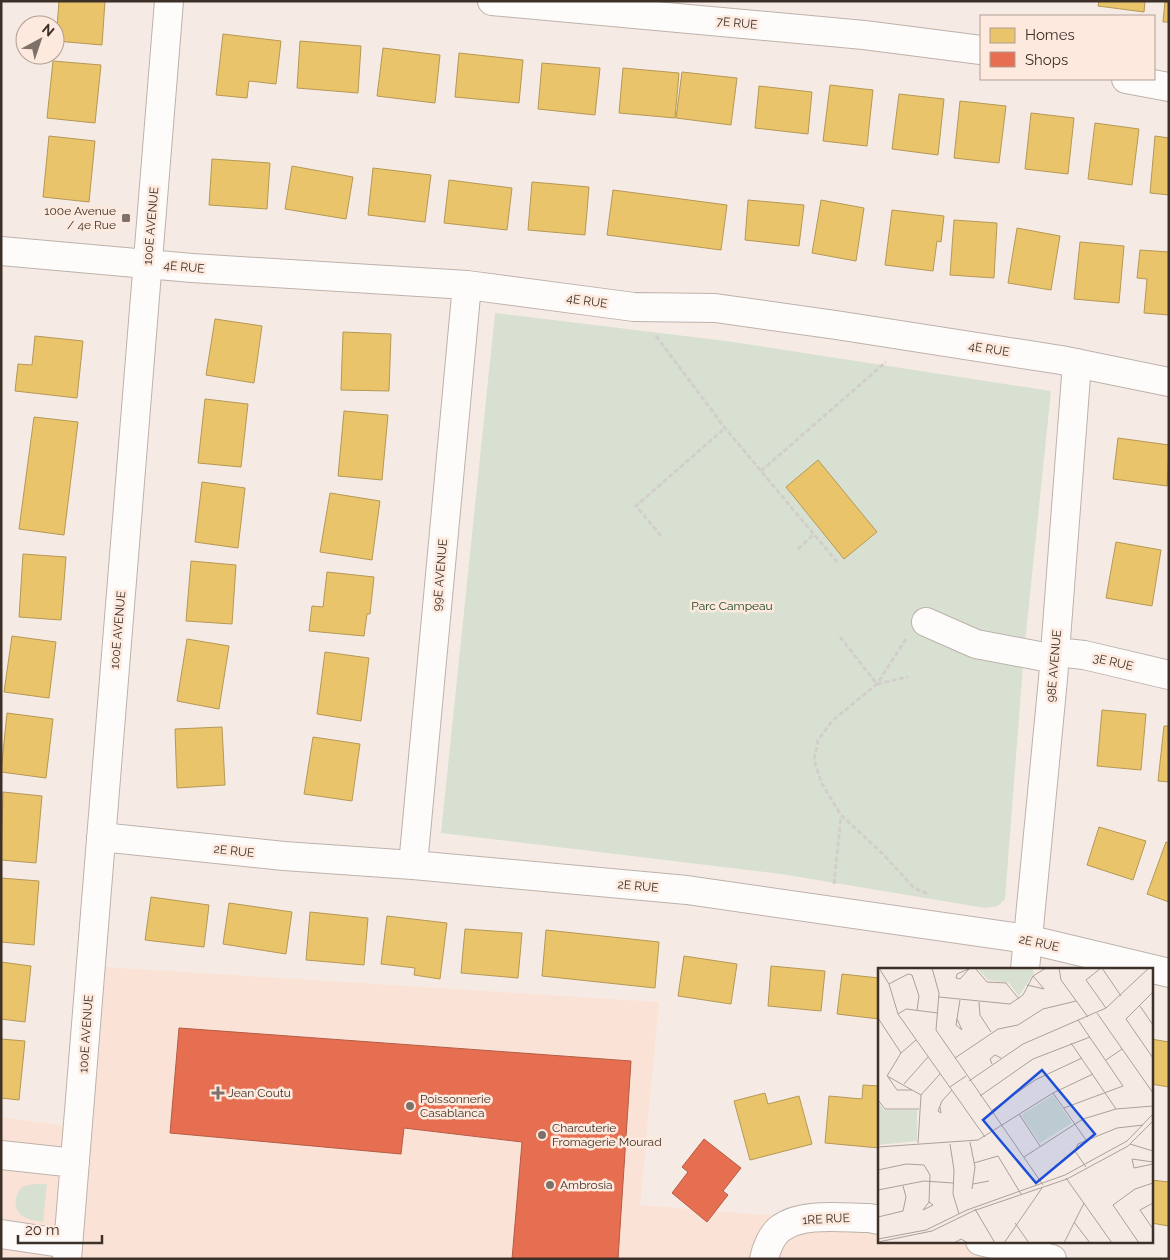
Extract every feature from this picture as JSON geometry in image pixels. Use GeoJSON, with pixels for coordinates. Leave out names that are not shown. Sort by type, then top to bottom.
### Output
{"type":"FeatureCollection","features":[{"type":"Feature","properties":{"kind":"street","name":"100E AVENUE"},"geometry":{"type":"LineString","coordinates":[[68,1252],[169,1]]}},
{"type":"Feature","properties":{"kind":"street","name":"7E RUE"},"geometry":{"type":"LineString","coordinates":[[492,1],[864,35],[980,50]]}},
{"type":"Feature","properties":{"kind":"street"},"geometry":{"type":"LineString","coordinates":[[1131,80],[1169,88]]}},
{"type":"Feature","properties":{"kind":"street","name":"4E RUE"},"geometry":{"type":"LineString","coordinates":[[1,250],[148,264],[467,285],[634,307],[715,308],[1077,363],[1169,382]]}},
{"type":"Feature","properties":{"kind":"street","name":"99E AVENUE"},"geometry":{"type":"LineString","coordinates":[[413,865],[467,285]]}},
{"type":"Feature","properties":{"kind":"street","name":"98E AVENUE"},"geometry":{"type":"LineString","coordinates":[[1025,968],[1056,656],[1077,363]]}},
{"type":"Feature","properties":{"kind":"street","name":"3E RUE"},"geometry":{"type":"LineString","coordinates":[[916,630],[976,644],[1056,656],[1084,655],[1169,675]]}},
{"type":"Feature","properties":{"kind":"street","name":"2E RUE"},"geometry":{"type":"LineString","coordinates":[[101,837],[284,856],[413,865],[687,890],[1027,940],[1147,968]]}},
{"type":"Feature","properties":{"kind":"street","name":"2E RUE"},"geometry":{"type":"LineString","coordinates":[[1152,969],[1169,973]]}},
{"type":"Feature","properties":{"kind":"street"},"geometry":{"type":"LineString","coordinates":[[1,1154],[75,1163]]}},
{"type":"Feature","properties":{"kind":"street","name":"1RE RUE"},"geometry":{"type":"LineString","coordinates":[[764,1259],[771,1241],[780,1228],[803,1218],[869,1218],[878,1220]]}},
{"type":"Feature","properties":{"kind":"street"},"geometry":{"type":"LineString","coordinates":[[1,1234],[68,1252]]}},
{"type":"Feature","properties":{"kind":"street"},"geometry":{"type":"LineString","coordinates":[[996,1243],[1052,1259]]}},
{"type":"Feature","properties":{"kind":"path"},"geometry":{"type":"LineString","coordinates":[[634,307],[725,428],[838,563]]}},
{"type":"Feature","properties":{"kind":"path"},"geometry":{"type":"LineString","coordinates":[[761,471],[886,362]]}},
{"type":"Feature","properties":{"kind":"path"},"geometry":{"type":"LineString","coordinates":[[661,536],[636,506],[725,428]]}},
{"type":"Feature","properties":{"kind":"path"},"geometry":{"type":"LineString","coordinates":[[798,549],[814,534]]}},
{"type":"Feature","properties":{"kind":"path"},"geometry":{"type":"LineString","coordinates":[[916,630],[877,684],[832,722],[818,740],[814,760],[822,784],[841,815],[884,855],[914,888],[931,896]]}},
{"type":"Feature","properties":{"kind":"path"},"geometry":{"type":"LineString","coordinates":[[840,637],[877,684]]}},
{"type":"Feature","properties":{"kind":"path"},"geometry":{"type":"LineString","coordinates":[[877,684],[908,677]]}},
{"type":"Feature","properties":{"kind":"path"},"geometry":{"type":"LineString","coordinates":[[834,886],[841,815]]}},
{"type":"Feature","properties":{"kind":"shaded area"},"geometry":{"type":"Polygon","coordinates":[[[91,966],[659,1002],[640,1205],[803,1218],[878,1220],[878,1242],[983,1242],[986,1243],[984,1259],[14,1259],[1,1255],[1,1117],[78,1128],[91,966]]]}},
{"type":"Feature","properties":{"kind":"green space","name":"Parc Campeau"},"geometry":{"type":"Polygon","coordinates":[[[495,313],[726,341],[1051,391],[1024,653],[1005,899],[998,906],[985,908],[781,874],[441,833],[495,313]]]}},
{"type":"Feature","properties":{"kind":"green space"},"geometry":{"type":"Polygon","coordinates":[[[47,1184],[43,1222],[20,1215],[16,1207],[16,1198],[20,1190],[29,1185],[47,1184]]]}},
{"type":"Feature","properties":{"kind":"building: Homes"},"geometry":{"type":"Polygon","coordinates":[[[59,1],[105,1],[102,45],[65,42],[65,15],[58,15],[59,1]]]}},
{"type":"Feature","properties":{"kind":"building: Homes"},"geometry":{"type":"Polygon","coordinates":[[[1099,1],[1145,1],[1144,12],[1098,6],[1099,1]]]}},
{"type":"Feature","properties":{"kind":"building: Homes"},"geometry":{"type":"Polygon","coordinates":[[[1165,1],[1169,1],[1169,22],[1163,22],[1165,1]]]}},
{"type":"Feature","properties":{"kind":"building: Homes"},"geometry":{"type":"Polygon","coordinates":[[[223,34],[281,41],[276,84],[249,81],[247,98],[216,95],[223,34]]]}},
{"type":"Feature","properties":{"kind":"building: Homes"},"geometry":{"type":"Polygon","coordinates":[[[300,41],[361,46],[358,93],[297,88],[300,41]]]}},
{"type":"Feature","properties":{"kind":"building: Homes"},"geometry":{"type":"Polygon","coordinates":[[[383,48],[440,55],[435,103],[377,96],[383,48]]]}},
{"type":"Feature","properties":{"kind":"building: Homes"},"geometry":{"type":"Polygon","coordinates":[[[459,53],[523,60],[519,103],[455,97],[459,53]]]}},
{"type":"Feature","properties":{"kind":"building: Homes"},"geometry":{"type":"Polygon","coordinates":[[[65,62],[101,65],[95,123],[47,118],[53,65],[65,65],[65,62]]]}},
{"type":"Feature","properties":{"kind":"building: Homes"},"geometry":{"type":"Polygon","coordinates":[[[542,63],[600,68],[595,115],[538,109],[542,63]]]}},
{"type":"Feature","properties":{"kind":"building: Homes"},"geometry":{"type":"Polygon","coordinates":[[[623,68],[679,73],[675,118],[619,113],[623,68]]]}},
{"type":"Feature","properties":{"kind":"building: Homes"},"geometry":{"type":"Polygon","coordinates":[[[682,72],[737,78],[731,125],[676,118],[682,72]]]}},
{"type":"Feature","properties":{"kind":"building: Homes"},"geometry":{"type":"Polygon","coordinates":[[[830,85],[873,90],[867,146],[823,141],[830,85]]]}},
{"type":"Feature","properties":{"kind":"building: Homes"},"geometry":{"type":"Polygon","coordinates":[[[759,86],[812,92],[808,134],[755,128],[759,86]]]}},
{"type":"Feature","properties":{"kind":"building: Homes"},"geometry":{"type":"Polygon","coordinates":[[[899,94],[944,99],[938,155],[892,149],[899,94]]]}},
{"type":"Feature","properties":{"kind":"building: Homes"},"geometry":{"type":"Polygon","coordinates":[[[960,101],[1006,106],[999,163],[954,158],[960,101]]]}},
{"type":"Feature","properties":{"kind":"building: Homes"},"geometry":{"type":"Polygon","coordinates":[[[1031,113],[1074,118],[1068,174],[1025,169],[1031,113]]]}},
{"type":"Feature","properties":{"kind":"building: Homes"},"geometry":{"type":"Polygon","coordinates":[[[1095,123],[1139,129],[1132,185],[1088,179],[1095,123]]]}},
{"type":"Feature","properties":{"kind":"building: Homes"},"geometry":{"type":"Polygon","coordinates":[[[49,136],[95,141],[89,202],[43,197],[49,136]]]}},
{"type":"Feature","properties":{"kind":"building: Homes"},"geometry":{"type":"Polygon","coordinates":[[[1155,136],[1169,138],[1169,195],[1150,193],[1155,136]]]}},
{"type":"Feature","properties":{"kind":"building: Homes"},"geometry":{"type":"Polygon","coordinates":[[[212,159],[270,163],[267,209],[209,205],[212,159]]]}},
{"type":"Feature","properties":{"kind":"building: Homes"},"geometry":{"type":"Polygon","coordinates":[[[292,166],[353,177],[346,219],[285,209],[292,166]]]}},
{"type":"Feature","properties":{"kind":"building: Homes"},"geometry":{"type":"Polygon","coordinates":[[[373,168],[431,175],[425,222],[368,215],[373,168]]]}},
{"type":"Feature","properties":{"kind":"building: Homes"},"geometry":{"type":"Polygon","coordinates":[[[449,180],[512,188],[507,230],[444,223],[449,180]]]}},
{"type":"Feature","properties":{"kind":"building: Homes"},"geometry":{"type":"Polygon","coordinates":[[[532,182],[589,187],[585,235],[528,230],[532,182]]]}},
{"type":"Feature","properties":{"kind":"building: Homes"},"geometry":{"type":"Polygon","coordinates":[[[613,190],[727,205],[721,250],[607,235],[613,190]]]}},
{"type":"Feature","properties":{"kind":"building: Homes"},"geometry":{"type":"Polygon","coordinates":[[[748,200],[804,205],[799,246],[745,240],[748,200]]]}},
{"type":"Feature","properties":{"kind":"building: Homes"},"geometry":{"type":"Polygon","coordinates":[[[821,200],[864,208],[856,261],[812,253],[821,200]]]}},
{"type":"Feature","properties":{"kind":"building: Homes"},"geometry":{"type":"Polygon","coordinates":[[[892,210],[944,216],[941,242],[937,241],[933,271],[885,265],[892,210]]]}},
{"type":"Feature","properties":{"kind":"building: Homes"},"geometry":{"type":"Polygon","coordinates":[[[954,220],[997,223],[994,278],[950,275],[954,220]]]}},
{"type":"Feature","properties":{"kind":"building: Homes"},"geometry":{"type":"Polygon","coordinates":[[[1017,228],[1060,236],[1051,290],[1008,283],[1017,228]]]}},
{"type":"Feature","properties":{"kind":"building: Homes"},"geometry":{"type":"Polygon","coordinates":[[[1080,242],[1124,246],[1119,303],[1074,299],[1080,242]]]}},
{"type":"Feature","properties":{"kind":"building: Homes"},"geometry":{"type":"Polygon","coordinates":[[[1140,250],[1169,252],[1169,315],[1144,313],[1147,279],[1137,278],[1140,250]]]}},
{"type":"Feature","properties":{"kind":"building: Homes"},"geometry":{"type":"Polygon","coordinates":[[[215,319],[262,326],[254,383],[206,375],[215,319]]]}},
{"type":"Feature","properties":{"kind":"building: Homes"},"geometry":{"type":"Polygon","coordinates":[[[343,332],[391,334],[389,391],[341,390],[343,332]]]}},
{"type":"Feature","properties":{"kind":"building: Homes"},"geometry":{"type":"Polygon","coordinates":[[[35,336],[83,341],[77,398],[15,391],[18,364],[32,365],[35,336]]]}},
{"type":"Feature","properties":{"kind":"building: Homes"},"geometry":{"type":"Polygon","coordinates":[[[205,399],[248,404],[241,467],[198,463],[205,399]]]}},
{"type":"Feature","properties":{"kind":"building: Homes"},"geometry":{"type":"Polygon","coordinates":[[[344,411],[388,415],[382,480],[338,476],[344,411]]]}},
{"type":"Feature","properties":{"kind":"building: Homes"},"geometry":{"type":"Polygon","coordinates":[[[34,417],[78,422],[64,535],[19,529],[34,417]]]}},
{"type":"Feature","properties":{"kind":"building: Homes"},"geometry":{"type":"Polygon","coordinates":[[[1118,438],[1169,445],[1167,486],[1113,479],[1118,438]]]}},
{"type":"Feature","properties":{"kind":"building: Homes"},"geometry":{"type":"Polygon","coordinates":[[[818,460],[877,532],[844,559],[786,487],[818,460]]]}},
{"type":"Feature","properties":{"kind":"building: Homes"},"geometry":{"type":"Polygon","coordinates":[[[202,482],[245,488],[238,548],[195,542],[202,482]]]}},
{"type":"Feature","properties":{"kind":"building: Homes"},"geometry":{"type":"Polygon","coordinates":[[[330,493],[380,501],[372,560],[320,552],[330,493]]]}},
{"type":"Feature","properties":{"kind":"building: Homes"},"geometry":{"type":"Polygon","coordinates":[[[1116,542],[1161,550],[1152,606],[1106,598],[1116,542]]]}},
{"type":"Feature","properties":{"kind":"building: Homes"},"geometry":{"type":"Polygon","coordinates":[[[23,554],[66,557],[61,620],[19,617],[23,554]]]}},
{"type":"Feature","properties":{"kind":"building: Homes"},"geometry":{"type":"Polygon","coordinates":[[[191,561],[236,565],[232,624],[186,621],[191,561]]]}},
{"type":"Feature","properties":{"kind":"building: Homes"},"geometry":{"type":"Polygon","coordinates":[[[327,572],[374,577],[370,614],[367,614],[364,636],[309,631],[312,606],[323,607],[327,572]]]}},
{"type":"Feature","properties":{"kind":"building: Homes"},"geometry":{"type":"Polygon","coordinates":[[[12,636],[56,642],[49,698],[4,692],[12,636]]]}},
{"type":"Feature","properties":{"kind":"building: Homes"},"geometry":{"type":"Polygon","coordinates":[[[187,639],[229,646],[219,709],[177,701],[187,639]]]}},
{"type":"Feature","properties":{"kind":"building: Homes"},"geometry":{"type":"Polygon","coordinates":[[[325,652],[369,658],[361,721],[317,714],[325,652]]]}},
{"type":"Feature","properties":{"kind":"building: Homes"},"geometry":{"type":"Polygon","coordinates":[[[1102,710],[1146,714],[1141,770],[1097,766],[1102,710]]]}},
{"type":"Feature","properties":{"kind":"building: Homes"},"geometry":{"type":"Polygon","coordinates":[[[7,713],[53,719],[46,778],[1,772],[7,713]]]}},
{"type":"Feature","properties":{"kind":"building: Homes"},"geometry":{"type":"Polygon","coordinates":[[[1164,726],[1169,726],[1169,782],[1158,781],[1164,726]]]}},
{"type":"Feature","properties":{"kind":"building: Homes"},"geometry":{"type":"Polygon","coordinates":[[[222,727],[225,785],[177,788],[175,729],[222,727]]]}},
{"type":"Feature","properties":{"kind":"building: Homes"},"geometry":{"type":"Polygon","coordinates":[[[313,737],[360,744],[352,801],[304,794],[313,737]]]}},
{"type":"Feature","properties":{"kind":"building: Homes"},"geometry":{"type":"Polygon","coordinates":[[[3,792],[42,796],[36,863],[1,860],[3,792]]]}},
{"type":"Feature","properties":{"kind":"building: Homes"},"geometry":{"type":"Polygon","coordinates":[[[1099,827],[1146,841],[1133,880],[1087,865],[1099,827]]]}},
{"type":"Feature","properties":{"kind":"building: Homes"},"geometry":{"type":"Polygon","coordinates":[[[1166,842],[1169,843],[1169,902],[1147,894],[1166,842]]]}},
{"type":"Feature","properties":{"kind":"building: Homes"},"geometry":{"type":"Polygon","coordinates":[[[1,878],[39,881],[34,945],[1,942],[1,878]]]}},
{"type":"Feature","properties":{"kind":"building: Homes"},"geometry":{"type":"Polygon","coordinates":[[[151,897],[209,905],[204,947],[145,940],[151,897]]]}},
{"type":"Feature","properties":{"kind":"building: Homes"},"geometry":{"type":"Polygon","coordinates":[[[229,903],[292,912],[286,954],[223,944],[229,903]]]}},
{"type":"Feature","properties":{"kind":"building: Homes"},"geometry":{"type":"Polygon","coordinates":[[[310,912],[368,918],[364,965],[306,960],[310,912]]]}},
{"type":"Feature","properties":{"kind":"building: Homes"},"geometry":{"type":"Polygon","coordinates":[[[387,916],[447,923],[440,979],[414,975],[415,968],[381,964],[387,916]]]}},
{"type":"Feature","properties":{"kind":"building: Homes"},"geometry":{"type":"Polygon","coordinates":[[[465,929],[522,933],[518,978],[461,973],[465,929]]]}},
{"type":"Feature","properties":{"kind":"building: Homes"},"geometry":{"type":"Polygon","coordinates":[[[546,930],[659,942],[655,988],[542,976],[546,930]]]}},
{"type":"Feature","properties":{"kind":"building: Homes"},"geometry":{"type":"Polygon","coordinates":[[[684,956],[737,964],[731,1004],[678,996],[684,956]]]}},
{"type":"Feature","properties":{"kind":"building: Homes"},"geometry":{"type":"Polygon","coordinates":[[[1,962],[31,966],[25,1022],[1,1019],[1,962]]]}},
{"type":"Feature","properties":{"kind":"building: Homes"},"geometry":{"type":"Polygon","coordinates":[[[771,966],[825,971],[821,1011],[768,1006],[771,966]]]}},
{"type":"Feature","properties":{"kind":"building: Homes"},"geometry":{"type":"Polygon","coordinates":[[[842,974],[878,978],[878,1019],[837,1014],[842,974]]]}},
{"type":"Feature","properties":{"kind":"building: Homes"},"geometry":{"type":"Polygon","coordinates":[[[1,1039],[25,1041],[19,1100],[1,1098],[1,1039]]]}},
{"type":"Feature","properties":{"kind":"building: Homes"},"geometry":{"type":"Polygon","coordinates":[[[1152,1039],[1169,1042],[1169,1087],[1152,1084],[1152,1039]]]}},
{"type":"Feature","properties":{"kind":"building: Homes"},"geometry":{"type":"Polygon","coordinates":[[[863,1085],[878,1086],[878,1148],[825,1143],[829,1096],[862,1099],[863,1085]]]}},
{"type":"Feature","properties":{"kind":"building: Homes"},"geometry":{"type":"Polygon","coordinates":[[[765,1093],[768,1104],[799,1096],[812,1144],[750,1160],[734,1101],[765,1093]]]}},
{"type":"Feature","properties":{"kind":"building: Homes"},"geometry":{"type":"Polygon","coordinates":[[[1152,1180],[1169,1182],[1169,1226],[1152,1223],[1152,1180]]]}},
{"type":"Feature","properties":{"kind":"building: Shops"},"geometry":{"type":"Polygon","coordinates":[[[179,1028],[631,1061],[618,1259],[512,1259],[522,1142],[404,1128],[401,1154],[170,1133],[179,1028]]]}},
{"type":"Feature","properties":{"kind":"building: Shops"},"geometry":{"type":"Polygon","coordinates":[[[704,1139],[741,1168],[723,1191],[728,1195],[707,1222],[672,1193],[688,1172],[682,1167],[704,1139]]]}},
{"type":"Feature","properties":{"kind":"place","name":"100e Avenue / 4e Rue"},"geometry":{"type":"Point","coordinates":[126,218]}},
{"type":"Feature","properties":{"kind":"place","name":"Jean Coutu"},"geometry":{"type":"Point","coordinates":[218,1093]}},
{"type":"Feature","properties":{"kind":"place","name":"Poissonnerie Casablanca"},"geometry":{"type":"Point","coordinates":[410,1106]}},
{"type":"Feature","properties":{"kind":"place","name":"Charcuterie Fromagerie Mourad"},"geometry":{"type":"Point","coordinates":[542,1135]}},
{"type":"Feature","properties":{"kind":"place","name":"Ambrosia"},"geometry":{"type":"Point","coordinates":[550,1185]}}]}
